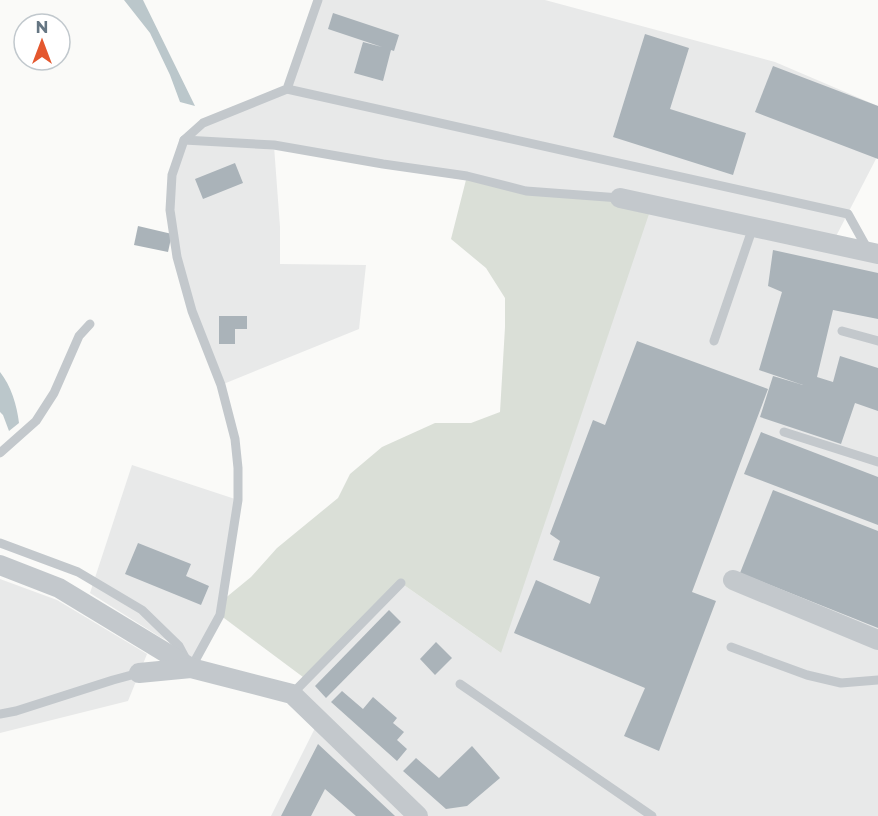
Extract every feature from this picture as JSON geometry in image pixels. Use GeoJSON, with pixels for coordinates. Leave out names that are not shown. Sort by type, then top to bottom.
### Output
{"type":"FeatureCollection","features":[{"type":"Feature","properties":{"kind":"street"},"geometry":{"type":"LineString","coordinates":[[620,198],[874,253]]}},
{"type":"Feature","properties":{"kind":"street"},"geometry":{"type":"LineString","coordinates":[[0,565],[58,588],[191,668],[292,694],[418,816]]}},
{"type":"Feature","properties":{"kind":"street"},"geometry":{"type":"LineString","coordinates":[[733,580],[878,639]]}},
{"type":"Feature","properties":{"kind":"street"},"geometry":{"type":"LineString","coordinates":[[139,673],[191,668]]}},
{"type":"Feature","properties":{"kind":"lane"},"geometry":{"type":"LineString","coordinates":[[287,89],[318,0]]}},
{"type":"Feature","properties":{"kind":"lane"},"geometry":{"type":"LineString","coordinates":[[191,668],[220,615],[238,500],[235,439],[221,385],[192,311],[177,256],[170,210],[172,175],[184,140],[203,123],[287,89],[848,214],[874,253]]}},
{"type":"Feature","properties":{"kind":"lane"},"geometry":{"type":"LineString","coordinates":[[184,140],[274,146],[468,176],[526,191],[620,198]]}},
{"type":"Feature","properties":{"kind":"lane"},"geometry":{"type":"LineString","coordinates":[[714,341],[753,227]]}},
{"type":"Feature","properties":{"kind":"lane"},"geometry":{"type":"LineString","coordinates":[[0,453],[36,421],[54,393],[79,336],[90,324]]}},
{"type":"Feature","properties":{"kind":"lane"},"geometry":{"type":"LineString","coordinates":[[842,331],[878,341]]}},
{"type":"Feature","properties":{"kind":"lane"},"geometry":{"type":"LineString","coordinates":[[784,432],[878,462]]}},
{"type":"Feature","properties":{"kind":"lane"},"geometry":{"type":"LineString","coordinates":[[0,543],[78,572],[142,610],[179,646],[191,668]]}},
{"type":"Feature","properties":{"kind":"lane"},"geometry":{"type":"LineString","coordinates":[[292,694],[401,583]]}},
{"type":"Feature","properties":{"kind":"lane"},"geometry":{"type":"LineString","coordinates":[[731,647],[807,675],[841,683],[878,680]]}},
{"type":"Feature","properties":{"kind":"lane"},"geometry":{"type":"LineString","coordinates":[[0,714],[139,673]]}},
{"type":"Feature","properties":{"kind":"lane"},"geometry":{"type":"LineString","coordinates":[[460,684],[652,816]]}},
{"type":"Feature","properties":{"kind":"shaded area"},"geometry":{"type":"Polygon","coordinates":[[[124,0],[143,0],[195,106],[180,102],[150,33],[124,0]]]}},
{"type":"Feature","properties":{"kind":"shaded area"},"geometry":{"type":"Polygon","coordinates":[[[318,0],[545,0],[775,62],[878,106],[878,155],[832,244],[878,254],[878,816],[271,816],[319,720],[292,694],[401,583],[501,653],[526,191],[274,146],[280,227],[280,264],[366,265],[359,329],[221,385],[177,257],[172,175],[184,140],[203,123],[287,89],[318,0]]]}},
{"type":"Feature","properties":{"kind":"shaded area"},"geometry":{"type":"Polygon","coordinates":[[[467,176],[526,191],[652,205],[501,653],[401,583],[307,680],[220,615],[223,600],[251,577],[277,548],[338,498],[350,474],[382,447],[435,423],[471,423],[500,412],[505,298],[486,268],[451,239],[467,176]]]}},
{"type":"Feature","properties":{"kind":"shaded area"},"geometry":{"type":"Polygon","coordinates":[[[0,372],[10,390],[18,416],[19,423],[9,431],[0,412],[0,372]]]}},
{"type":"Feature","properties":{"kind":"shaded area"},"geometry":{"type":"Polygon","coordinates":[[[132,465],[238,500],[223,600],[191,668],[179,646],[160,637],[90,593],[132,465]]]}},
{"type":"Feature","properties":{"kind":"shaded area"},"geometry":{"type":"Polygon","coordinates":[[[0,579],[57,600],[147,654],[128,701],[0,733],[0,579]]]}},
{"type":"Feature","properties":{"kind":"building"},"geometry":{"type":"Polygon","coordinates":[[[333,13],[399,35],[394,51],[391,50],[383,81],[354,73],[363,42],[382,47],[328,29],[333,13]]]}},
{"type":"Feature","properties":{"kind":"building"},"geometry":{"type":"Polygon","coordinates":[[[645,34],[689,48],[670,109],[746,133],[733,175],[613,137],[645,34]]]}},
{"type":"Feature","properties":{"kind":"building"},"geometry":{"type":"Polygon","coordinates":[[[773,66],[878,106],[878,159],[755,112],[773,66]]]}},
{"type":"Feature","properties":{"kind":"building"},"geometry":{"type":"Polygon","coordinates":[[[235,163],[243,183],[203,199],[195,179],[235,163]]]}},
{"type":"Feature","properties":{"kind":"building"},"geometry":{"type":"Polygon","coordinates":[[[138,226],[172,234],[168,252],[134,245],[138,226]]]}},
{"type":"Feature","properties":{"kind":"building"},"geometry":{"type":"Polygon","coordinates":[[[773,250],[878,273],[878,319],[833,310],[817,377],[833,382],[840,356],[878,368],[878,411],[855,403],[841,444],[760,417],[773,376],[803,385],[759,370],[782,292],[768,286],[773,250]]]}},
{"type":"Feature","properties":{"kind":"building"},"geometry":{"type":"Polygon","coordinates":[[[219,316],[247,316],[247,329],[235,329],[235,344],[219,344],[219,316]]]}},
{"type":"Feature","properties":{"kind":"building"},"geometry":{"type":"Polygon","coordinates":[[[637,341],[768,389],[692,592],[716,601],[659,751],[624,736],[645,688],[514,633],[536,580],[590,604],[600,577],[553,560],[560,541],[550,534],[593,420],[605,425],[637,341]]]}},
{"type":"Feature","properties":{"kind":"building"},"geometry":{"type":"Polygon","coordinates":[[[761,432],[878,477],[878,525],[744,474],[761,432]]]}},
{"type":"Feature","properties":{"kind":"building"},"geometry":{"type":"Polygon","coordinates":[[[773,490],[878,531],[878,628],[740,573],[773,490]]]}},
{"type":"Feature","properties":{"kind":"building"},"geometry":{"type":"Polygon","coordinates":[[[138,543],[191,564],[186,576],[209,586],[201,605],[125,574],[138,543]]]}},
{"type":"Feature","properties":{"kind":"building"},"geometry":{"type":"Polygon","coordinates":[[[389,610],[401,622],[326,698],[315,686],[389,610]]]}},
{"type":"Feature","properties":{"kind":"building"},"geometry":{"type":"Polygon","coordinates":[[[436,642],[452,658],[435,675],[420,659],[436,642]]]}},
{"type":"Feature","properties":{"kind":"building"},"geometry":{"type":"Polygon","coordinates":[[[342,691],[363,709],[373,697],[397,718],[393,723],[404,732],[397,740],[407,749],[397,761],[331,702],[342,691]]]}},
{"type":"Feature","properties":{"kind":"building"},"geometry":{"type":"Polygon","coordinates":[[[318,744],[395,816],[356,816],[325,789],[311,816],[281,816],[318,744]]]}},
{"type":"Feature","properties":{"kind":"building"},"geometry":{"type":"Polygon","coordinates":[[[472,746],[500,778],[467,806],[446,809],[403,771],[416,758],[439,778],[472,746]]]}}]}
